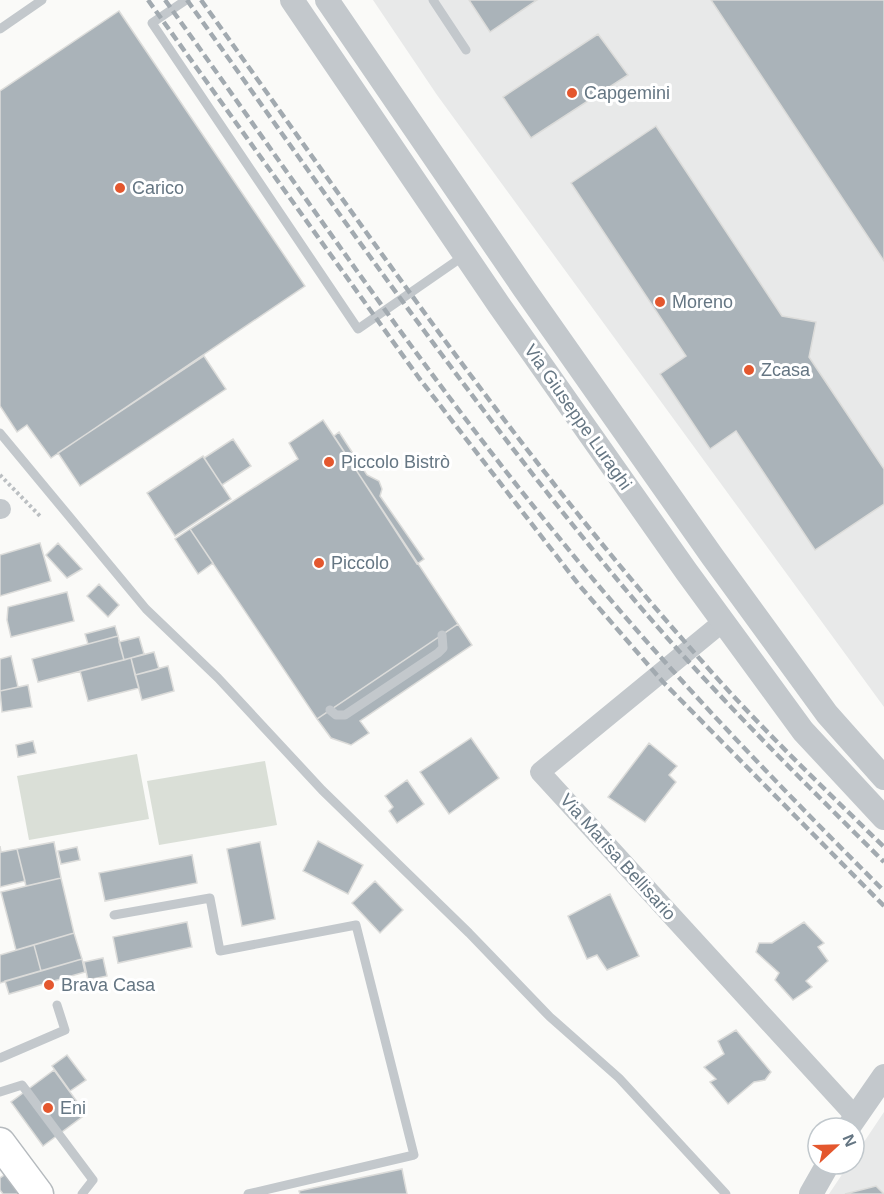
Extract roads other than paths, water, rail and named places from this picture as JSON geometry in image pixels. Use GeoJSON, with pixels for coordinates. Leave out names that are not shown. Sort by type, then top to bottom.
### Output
{"type":"FeatureCollection","features":[{"type":"Feature","properties":{"kind":"main road"},"geometry":{"type":"LineString","coordinates":[[0,1143],[38,1194]]}},
{"type":"Feature","properties":{"kind":"street","name":"Via Giuseppe Luraghi"},"geometry":{"type":"LineString","coordinates":[[292,0],[465,255],[803,731],[884,818]]}},
{"type":"Feature","properties":{"kind":"street","name":"Via Giuseppe Luraghi"},"geometry":{"type":"LineString","coordinates":[[327,0],[519,281],[712,556],[827,714],[884,778]]}},
{"type":"Feature","properties":{"kind":"street","name":"Via Marisa Bellisario"},"geometry":{"type":"LineString","coordinates":[[724,621],[540,772],[847,1116]]}},
{"type":"Feature","properties":{"kind":"street"},"geometry":{"type":"LineString","coordinates":[[856,1116],[884,1076]]}},
{"type":"Feature","properties":{"kind":"street"},"geometry":{"type":"LineString","coordinates":[[811,1194],[821,1176]]}},
{"type":"Feature","properties":{"kind":"lane"},"geometry":{"type":"LineString","coordinates":[[0,29],[42,0]]}},
{"type":"Feature","properties":{"kind":"lane"},"geometry":{"type":"LineString","coordinates":[[186,0],[152,23],[358,329],[465,255]]}},
{"type":"Feature","properties":{"kind":"lane"},"geometry":{"type":"LineString","coordinates":[[433,0],[466,50]]}},
{"type":"Feature","properties":{"kind":"lane"},"geometry":{"type":"LineString","coordinates":[[0,433],[146,609],[218,678],[322,790],[469,933],[550,1017],[619,1078],[726,1194]]}},
{"type":"Feature","properties":{"kind":"lane"},"geometry":{"type":"LineString","coordinates":[[330,710],[336,715],[345,716],[438,653],[444,642],[442,635]]}},
{"type":"Feature","properties":{"kind":"lane"},"geometry":{"type":"LineString","coordinates":[[114,915],[210,898],[220,951],[356,924],[414,1155],[248,1194]]}},
{"type":"Feature","properties":{"kind":"lane"},"geometry":{"type":"LineString","coordinates":[[0,1058],[65,1030],[57,1005]]}},
{"type":"Feature","properties":{"kind":"lane"},"geometry":{"type":"LineString","coordinates":[[0,1092],[22,1085],[93,1180],[82,1194]]}},
{"type":"Feature","properties":{"kind":"railway"},"geometry":{"type":"LineString","coordinates":[[148,0],[419,378],[579,585],[663,682],[884,906]]}},
{"type":"Feature","properties":{"kind":"railway"},"geometry":{"type":"LineString","coordinates":[[165,0],[407,341],[560,539],[677,676],[884,891]]}},
{"type":"Feature","properties":{"kind":"railway"},"geometry":{"type":"LineString","coordinates":[[187,0],[396,293],[559,508],[680,652],[884,862]]}},
{"type":"Feature","properties":{"kind":"railway"},"geometry":{"type":"LineString","coordinates":[[201,0],[453,352],[585,523],[654,607],[726,688],[784,749],[884,847]]}},
{"type":"Feature","properties":{"kind":"place","name":"Capgemini"},"geometry":{"type":"Point","coordinates":[572,93]}},
{"type":"Feature","properties":{"kind":"place","name":"Carico"},"geometry":{"type":"Point","coordinates":[120,188]}},
{"type":"Feature","properties":{"kind":"place","name":"Moreno"},"geometry":{"type":"Point","coordinates":[660,302]}},
{"type":"Feature","properties":{"kind":"place","name":"Zcasa"},"geometry":{"type":"Point","coordinates":[749,370]}},
{"type":"Feature","properties":{"kind":"place","name":"Piccolo Bistrò"},"geometry":{"type":"Point","coordinates":[329,462]}},
{"type":"Feature","properties":{"kind":"place","name":"Piccolo"},"geometry":{"type":"Point","coordinates":[319,563]}},
{"type":"Feature","properties":{"kind":"place","name":"Brava Casa"},"geometry":{"type":"Point","coordinates":[49,985]}},
{"type":"Feature","properties":{"kind":"place","name":"Eni"},"geometry":{"type":"Point","coordinates":[48,1108]}}]}
